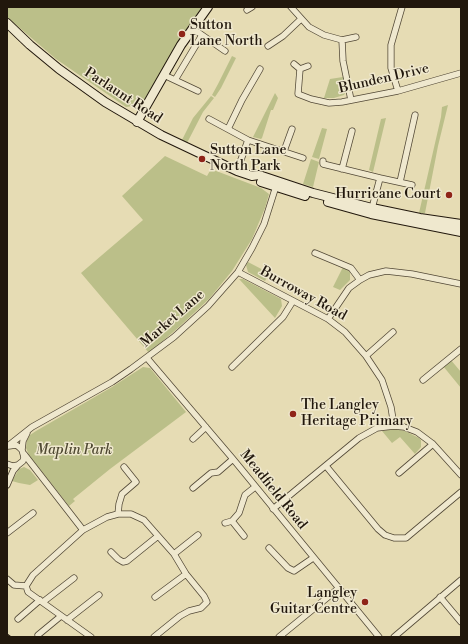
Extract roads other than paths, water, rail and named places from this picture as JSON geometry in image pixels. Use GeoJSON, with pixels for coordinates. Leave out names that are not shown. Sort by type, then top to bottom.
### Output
{"type":"FeatureCollection","features":[{"type":"Feature","properties":{"kind":"street"},"geometry":{"type":"LineString","coordinates":[[137,122],[192,28],[208,7]]}},
{"type":"Feature","properties":{"kind":"street"},"geometry":{"type":"LineString","coordinates":[[291,7],[309,27],[324,35],[342,40],[356,37]]}},
{"type":"Feature","properties":{"kind":"street"},"geometry":{"type":"LineString","coordinates":[[398,91],[391,68],[391,45],[402,7]]}},
{"type":"Feature","properties":{"kind":"street"},"geometry":{"type":"LineString","coordinates":[[268,46],[283,36],[301,19]]}},
{"type":"Feature","properties":{"kind":"street","name":"Parlaunt Road"},"geometry":{"type":"LineString","coordinates":[[7,23],[30,45],[105,102],[161,135],[237,171],[252,176],[259,176],[276,185],[313,193],[372,211],[461,232]]}},
{"type":"Feature","properties":{"kind":"street"},"geometry":{"type":"LineString","coordinates":[[192,28],[225,51]]}},
{"type":"Feature","properties":{"kind":"street"},"geometry":{"type":"LineString","coordinates":[[175,80],[202,35]]}},
{"type":"Feature","properties":{"kind":"street"},"geometry":{"type":"LineString","coordinates":[[342,40],[343,61],[351,100]]}},
{"type":"Feature","properties":{"kind":"street"},"geometry":{"type":"LineString","coordinates":[[294,64],[300,69],[308,66]]}},
{"type":"Feature","properties":{"kind":"street"},"geometry":{"type":"LineString","coordinates":[[228,129],[242,100],[260,69]]}},
{"type":"Feature","properties":{"kind":"street","name":"Blunden Drive"},"geometry":{"type":"LineString","coordinates":[[300,69],[298,94],[329,103],[398,91],[461,73]]}},
{"type":"Feature","properties":{"kind":"street"},"geometry":{"type":"LineString","coordinates":[[164,75],[198,91]]}},
{"type":"Feature","properties":{"kind":"street"},"geometry":{"type":"LineString","coordinates":[[400,182],[415,115]]}},
{"type":"Feature","properties":{"kind":"street"},"geometry":{"type":"LineString","coordinates":[[209,119],[248,140],[303,158]]}},
{"type":"Feature","properties":{"kind":"street"},"geometry":{"type":"LineString","coordinates":[[284,151],[292,129]]}},
{"type":"Feature","properties":{"kind":"street"},"geometry":{"type":"LineString","coordinates":[[342,169],[352,131]]}},
{"type":"Feature","properties":{"kind":"street"},"geometry":{"type":"LineString","coordinates":[[237,171],[248,140]]}},
{"type":"Feature","properties":{"kind":"street"},"geometry":{"type":"LineString","coordinates":[[323,161],[323,164],[412,185]]}},
{"type":"Feature","properties":{"kind":"street"},"geometry":{"type":"LineString","coordinates":[[372,211],[380,178]]}},
{"type":"Feature","properties":{"kind":"street","name":"Market Lane"},"geometry":{"type":"LineString","coordinates":[[8,447],[32,427],[112,382],[147,358],[174,337],[208,306],[238,272],[252,248],[264,224],[276,185]]}},
{"type":"Feature","properties":{"kind":"street","name":"Parlaunt Road"},"geometry":{"type":"LineString","coordinates":[[372,211],[461,224]]}},
{"type":"Feature","properties":{"kind":"street"},"geometry":{"type":"LineString","coordinates":[[315,252],[351,268],[360,280]]}},
{"type":"Feature","properties":{"kind":"street"},"geometry":{"type":"LineString","coordinates":[[328,319],[349,288],[369,275],[386,271],[412,274],[461,284]]}},
{"type":"Feature","properties":{"kind":"street","name":"Burroway Road"},"geometry":{"type":"LineString","coordinates":[[238,272],[328,319],[345,332],[366,356],[382,380],[392,407],[394,426]]}},
{"type":"Feature","properties":{"kind":"street"},"geometry":{"type":"LineString","coordinates":[[232,367],[283,317],[293,301]]}},
{"type":"Feature","properties":{"kind":"street"},"geometry":{"type":"LineString","coordinates":[[366,356],[393,332]]}},
{"type":"Feature","properties":{"kind":"street"},"geometry":{"type":"LineString","coordinates":[[423,380],[461,349]]}},
{"type":"Feature","properties":{"kind":"street","name":"Meadfield Road"},"geometry":{"type":"LineString","coordinates":[[147,358],[233,459],[273,510],[379,637]]}},
{"type":"Feature","properties":{"kind":"street"},"geometry":{"type":"LineString","coordinates":[[273,510],[359,438],[377,428],[394,426],[404,427],[417,432],[433,444],[461,475]]}},
{"type":"Feature","properties":{"kind":"street"},"geometry":{"type":"LineString","coordinates":[[7,485],[10,476],[23,461],[23,441],[32,427]]}},
{"type":"Feature","properties":{"kind":"street"},"geometry":{"type":"LineString","coordinates":[[192,439],[206,427]]}},
{"type":"Feature","properties":{"kind":"street"},"geometry":{"type":"LineString","coordinates":[[399,473],[433,444]]}},
{"type":"Feature","properties":{"kind":"street"},"geometry":{"type":"LineString","coordinates":[[8,447],[16,445],[23,452],[84,530]]}},
{"type":"Feature","properties":{"kind":"street"},"geometry":{"type":"LineString","coordinates":[[193,488],[211,473],[218,472],[233,459]]}},
{"type":"Feature","properties":{"kind":"street"},"geometry":{"type":"LineString","coordinates":[[10,476],[8,465],[19,464],[35,468]]}},
{"type":"Feature","properties":{"kind":"street"},"geometry":{"type":"LineString","coordinates":[[326,466],[378,530],[385,535],[394,538],[406,538],[461,492]]}},
{"type":"Feature","properties":{"kind":"street"},"geometry":{"type":"LineString","coordinates":[[118,514],[122,494],[136,482],[124,467]]}},
{"type":"Feature","properties":{"kind":"street"},"geometry":{"type":"LineString","coordinates":[[225,523],[232,521],[239,513],[245,495],[255,487]]}},
{"type":"Feature","properties":{"kind":"street"},"geometry":{"type":"LineString","coordinates":[[7,533],[33,513]]}},
{"type":"Feature","properties":{"kind":"street"},"geometry":{"type":"LineString","coordinates":[[26,586],[33,575],[84,530],[105,518],[118,514],[131,514],[144,520],[174,554],[186,574],[207,602],[201,608],[189,611],[180,616],[154,637]]}},
{"type":"Feature","properties":{"kind":"street"},"geometry":{"type":"LineString","coordinates":[[232,521],[244,536]]}},
{"type":"Feature","properties":{"kind":"street"},"geometry":{"type":"LineString","coordinates":[[174,554],[198,535]]}},
{"type":"Feature","properties":{"kind":"street"},"geometry":{"type":"LineString","coordinates":[[111,552],[123,562],[127,561],[158,536]]}},
{"type":"Feature","properties":{"kind":"street"},"geometry":{"type":"LineString","coordinates":[[269,548],[288,568],[294,572],[313,558]]}},
{"type":"Feature","properties":{"kind":"street"},"geometry":{"type":"LineString","coordinates":[[155,597],[186,574]]}},
{"type":"Feature","properties":{"kind":"street"},"geometry":{"type":"LineString","coordinates":[[18,619],[74,578]]}},
{"type":"Feature","properties":{"kind":"street"},"geometry":{"type":"LineString","coordinates":[[7,579],[14,585],[26,586]]}},
{"type":"Feature","properties":{"kind":"street"},"geometry":{"type":"LineString","coordinates":[[394,637],[461,580]]}},
{"type":"Feature","properties":{"kind":"street"},"geometry":{"type":"LineString","coordinates":[[26,586],[28,592],[91,637]]}},
{"type":"Feature","properties":{"kind":"street"},"geometry":{"type":"LineString","coordinates":[[279,637],[339,588]]}},
{"type":"Feature","properties":{"kind":"street"},"geometry":{"type":"LineString","coordinates":[[67,620],[99,595]]}},
{"type":"Feature","properties":{"kind":"street"},"geometry":{"type":"LineString","coordinates":[[440,597],[461,622]]}},
{"type":"Feature","properties":{"kind":"street"},"geometry":{"type":"LineString","coordinates":[[38,635],[61,616]]}},
{"type":"Feature","properties":{"kind":"railway"},"geometry":{"type":"LineString","coordinates":[[7,634],[11,637]]}},
{"type":"Feature","properties":{"kind":"place","name":"Sutton Lane North"},"geometry":{"type":"Point","coordinates":[182,34]}},
{"type":"Feature","properties":{"kind":"place","name":"Sutton Lane North Park"},"geometry":{"type":"Point","coordinates":[202,159]}},
{"type":"Feature","properties":{"kind":"place","name":"Hurricane Court"},"geometry":{"type":"Point","coordinates":[449,195]}},
{"type":"Feature","properties":{"kind":"place","name":"The Langley Heritage Primary"},"geometry":{"type":"Point","coordinates":[293,414]}},
{"type":"Feature","properties":{"kind":"place","name":"Langley Guitar Centre"},"geometry":{"type":"Point","coordinates":[365,602]}},
{"type":"Feature","properties":{"kind":"park label","name":"Maplin Park"},"geometry":{"type":"Point","coordinates":[74,451]}}]}
